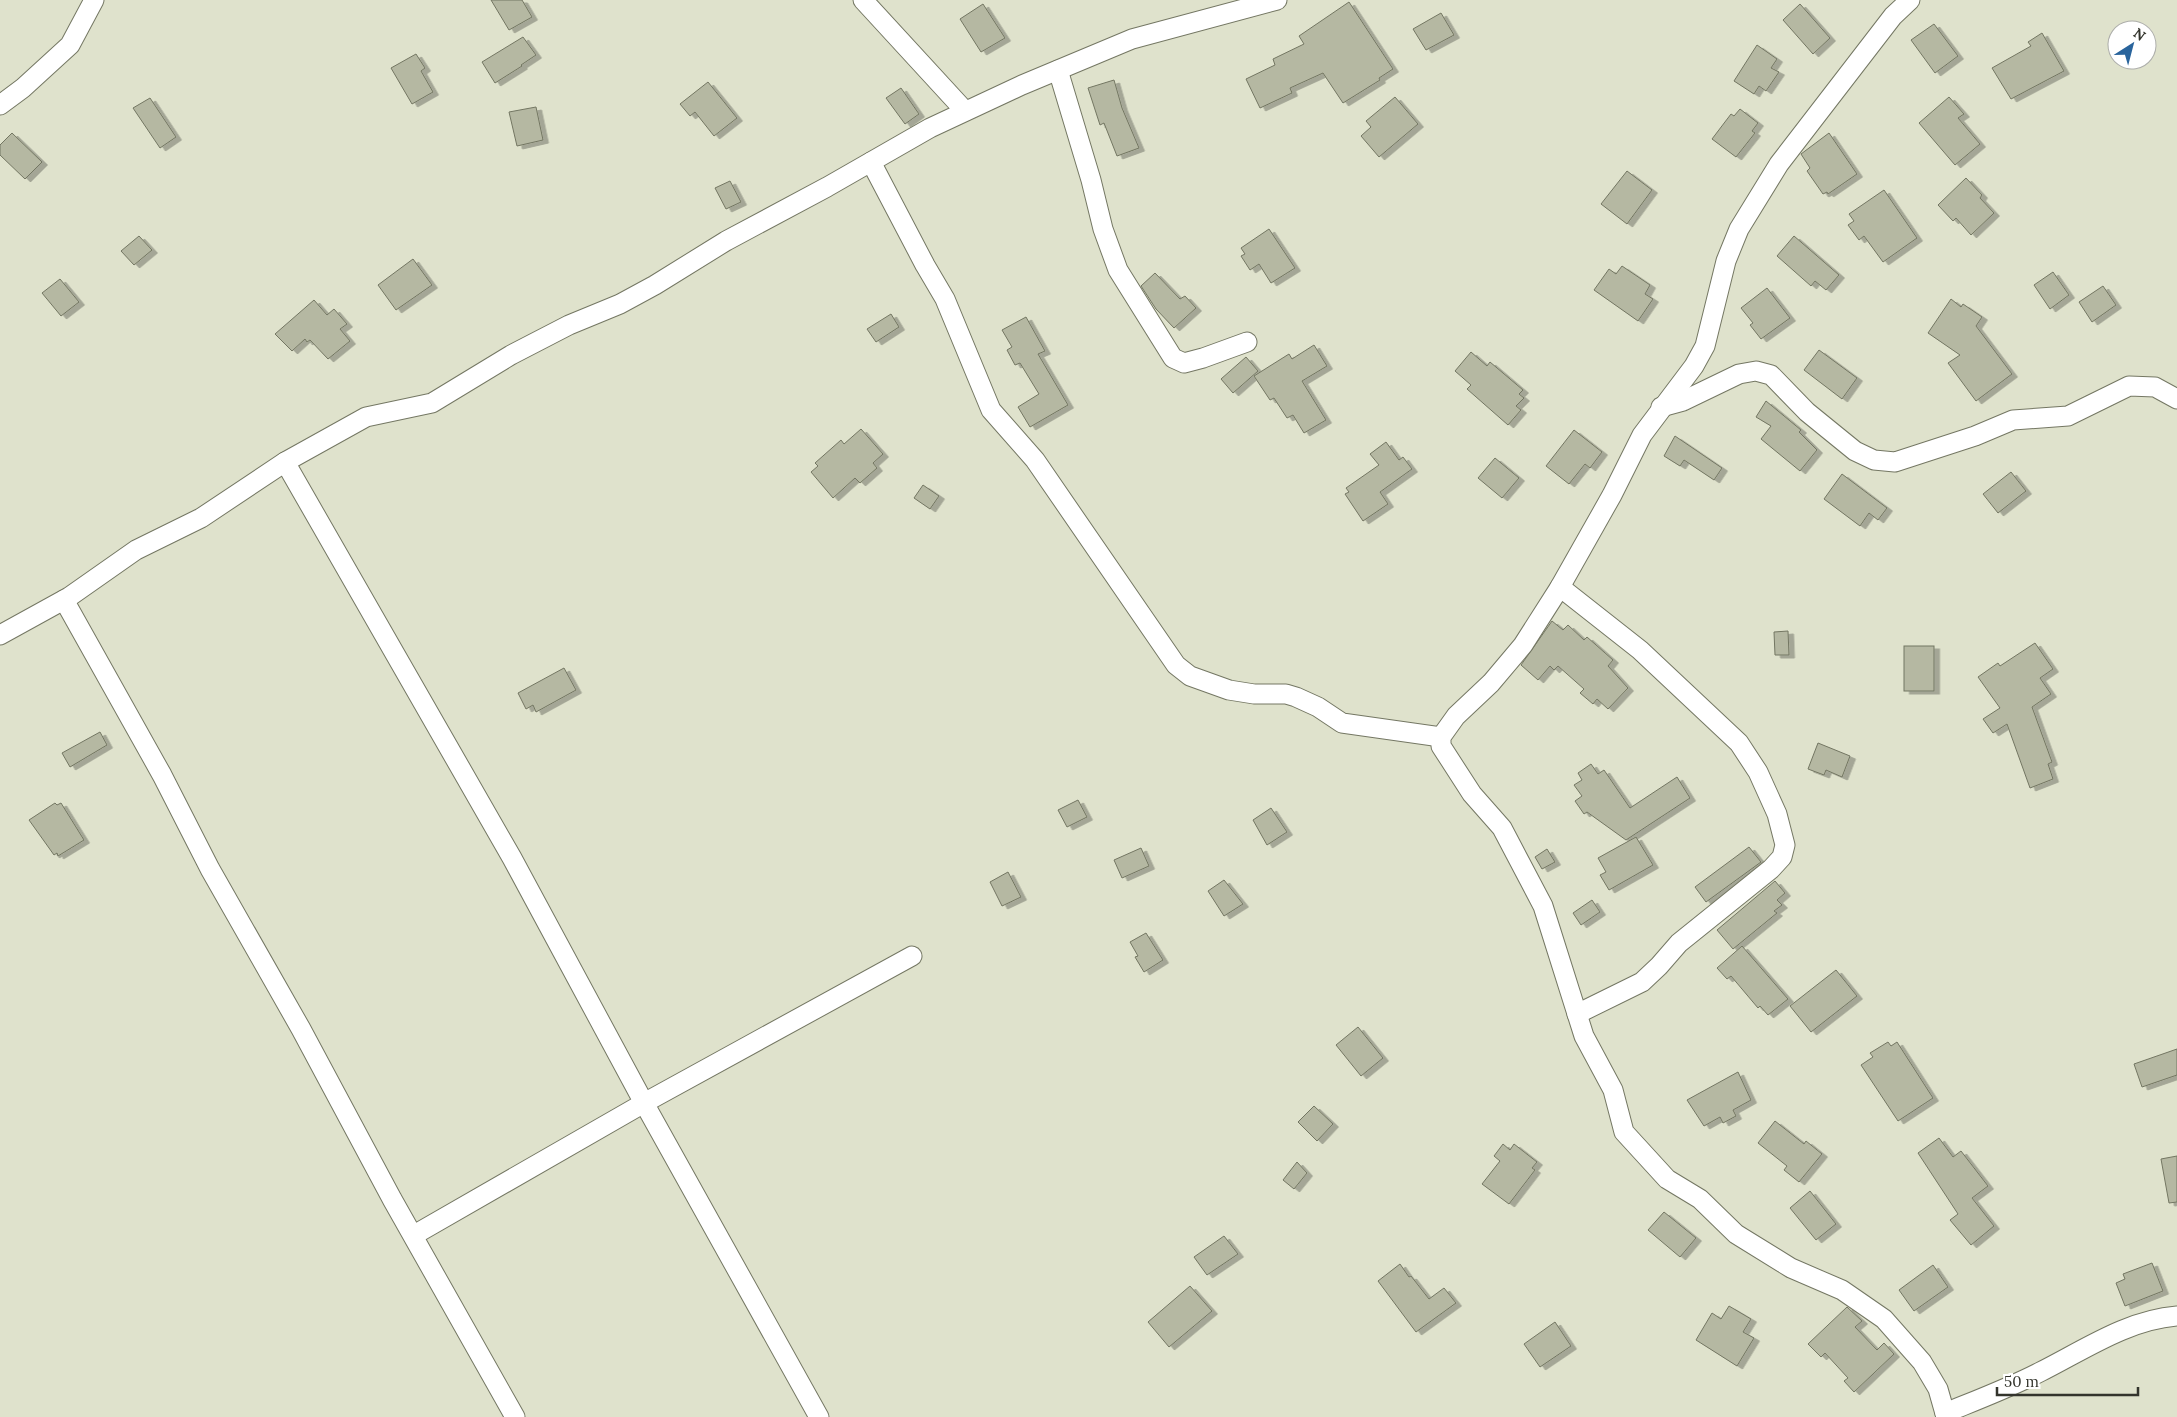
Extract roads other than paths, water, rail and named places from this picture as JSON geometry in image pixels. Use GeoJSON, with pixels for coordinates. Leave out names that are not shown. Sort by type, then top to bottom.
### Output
{"type":"FeatureCollection","features":[{"type":"Feature","properties":{"kind":"street"},"geometry":{"type":"LineString","coordinates":[[0,105],[23,88],[70,45],[94,0]]}},
{"type":"Feature","properties":{"kind":"street"},"geometry":{"type":"LineString","coordinates":[[862,0],[966,111]]}},
{"type":"Feature","properties":{"kind":"street"},"geometry":{"type":"LineString","coordinates":[[0,635],[64,600],[136,550],[201,518],[285,462],[366,417],[432,403],[519,351],[569,325],[620,304],[655,285],[726,241],[930,128],[1132,38],[1276,0]]}},
{"type":"Feature","properties":{"kind":"street"},"geometry":{"type":"LineString","coordinates":[[1910,0],[1893,16],[1779,164],[1739,229],[1726,261],[1705,346],[1694,366],[1642,435],[1612,495],[1560,587],[1522,645],[1491,683],[1456,716],[1441,737],[1441,746],[1472,794],[1502,828],[1543,906],[1584,1036],[1613,1090],[1624,1132],[1666,1179],[1700,1199],[1736,1234],[1791,1268],[1842,1290],[1884,1319],[1922,1362],[1938,1389],[1946,1415],[2038,1373],[2112,1333],[2162,1317],[2177,1316]]}},
{"type":"Feature","properties":{"kind":"street"},"geometry":{"type":"LineString","coordinates":[[1058,70],[1091,180],[1103,229],[1118,270],[1173,358],[1184,362],[1203,358],[1247,342]]}},
{"type":"Feature","properties":{"kind":"street"},"geometry":{"type":"LineString","coordinates":[[871,162],[945,299],[991,410],[1035,460],[1176,665],[1190,676],[1229,690],[1254,694],[1286,694],[1296,697],[1342,723],[1441,737]]}},
{"type":"Feature","properties":{"kind":"street"},"geometry":{"type":"LineString","coordinates":[[1661,408],[1683,401],[1739,374],[1756,371],[1772,375],[1807,412],[1855,451],[1874,460],[1895,462],[1975,436],[2013,420],[2068,416],[2129,386],[2156,387],[2177,399]]}},
{"type":"Feature","properties":{"kind":"street"},"geometry":{"type":"LineString","coordinates":[[285,462],[512,858],[644,1103],[819,1417]]}},
{"type":"Feature","properties":{"kind":"street"},"geometry":{"type":"LineString","coordinates":[[1560,587],[1640,650],[1739,743],[1758,772],[1777,814],[1785,845],[1782,857],[1771,869],[1679,943],[1642,982],[1577,1014]]}},
{"type":"Feature","properties":{"kind":"street"},"geometry":{"type":"LineString","coordinates":[[64,600],[162,775],[210,869],[516,1417]]}},
{"type":"Feature","properties":{"kind":"street"},"geometry":{"type":"LineString","coordinates":[[414,1235],[644,1103],[912,956]]}}]}
